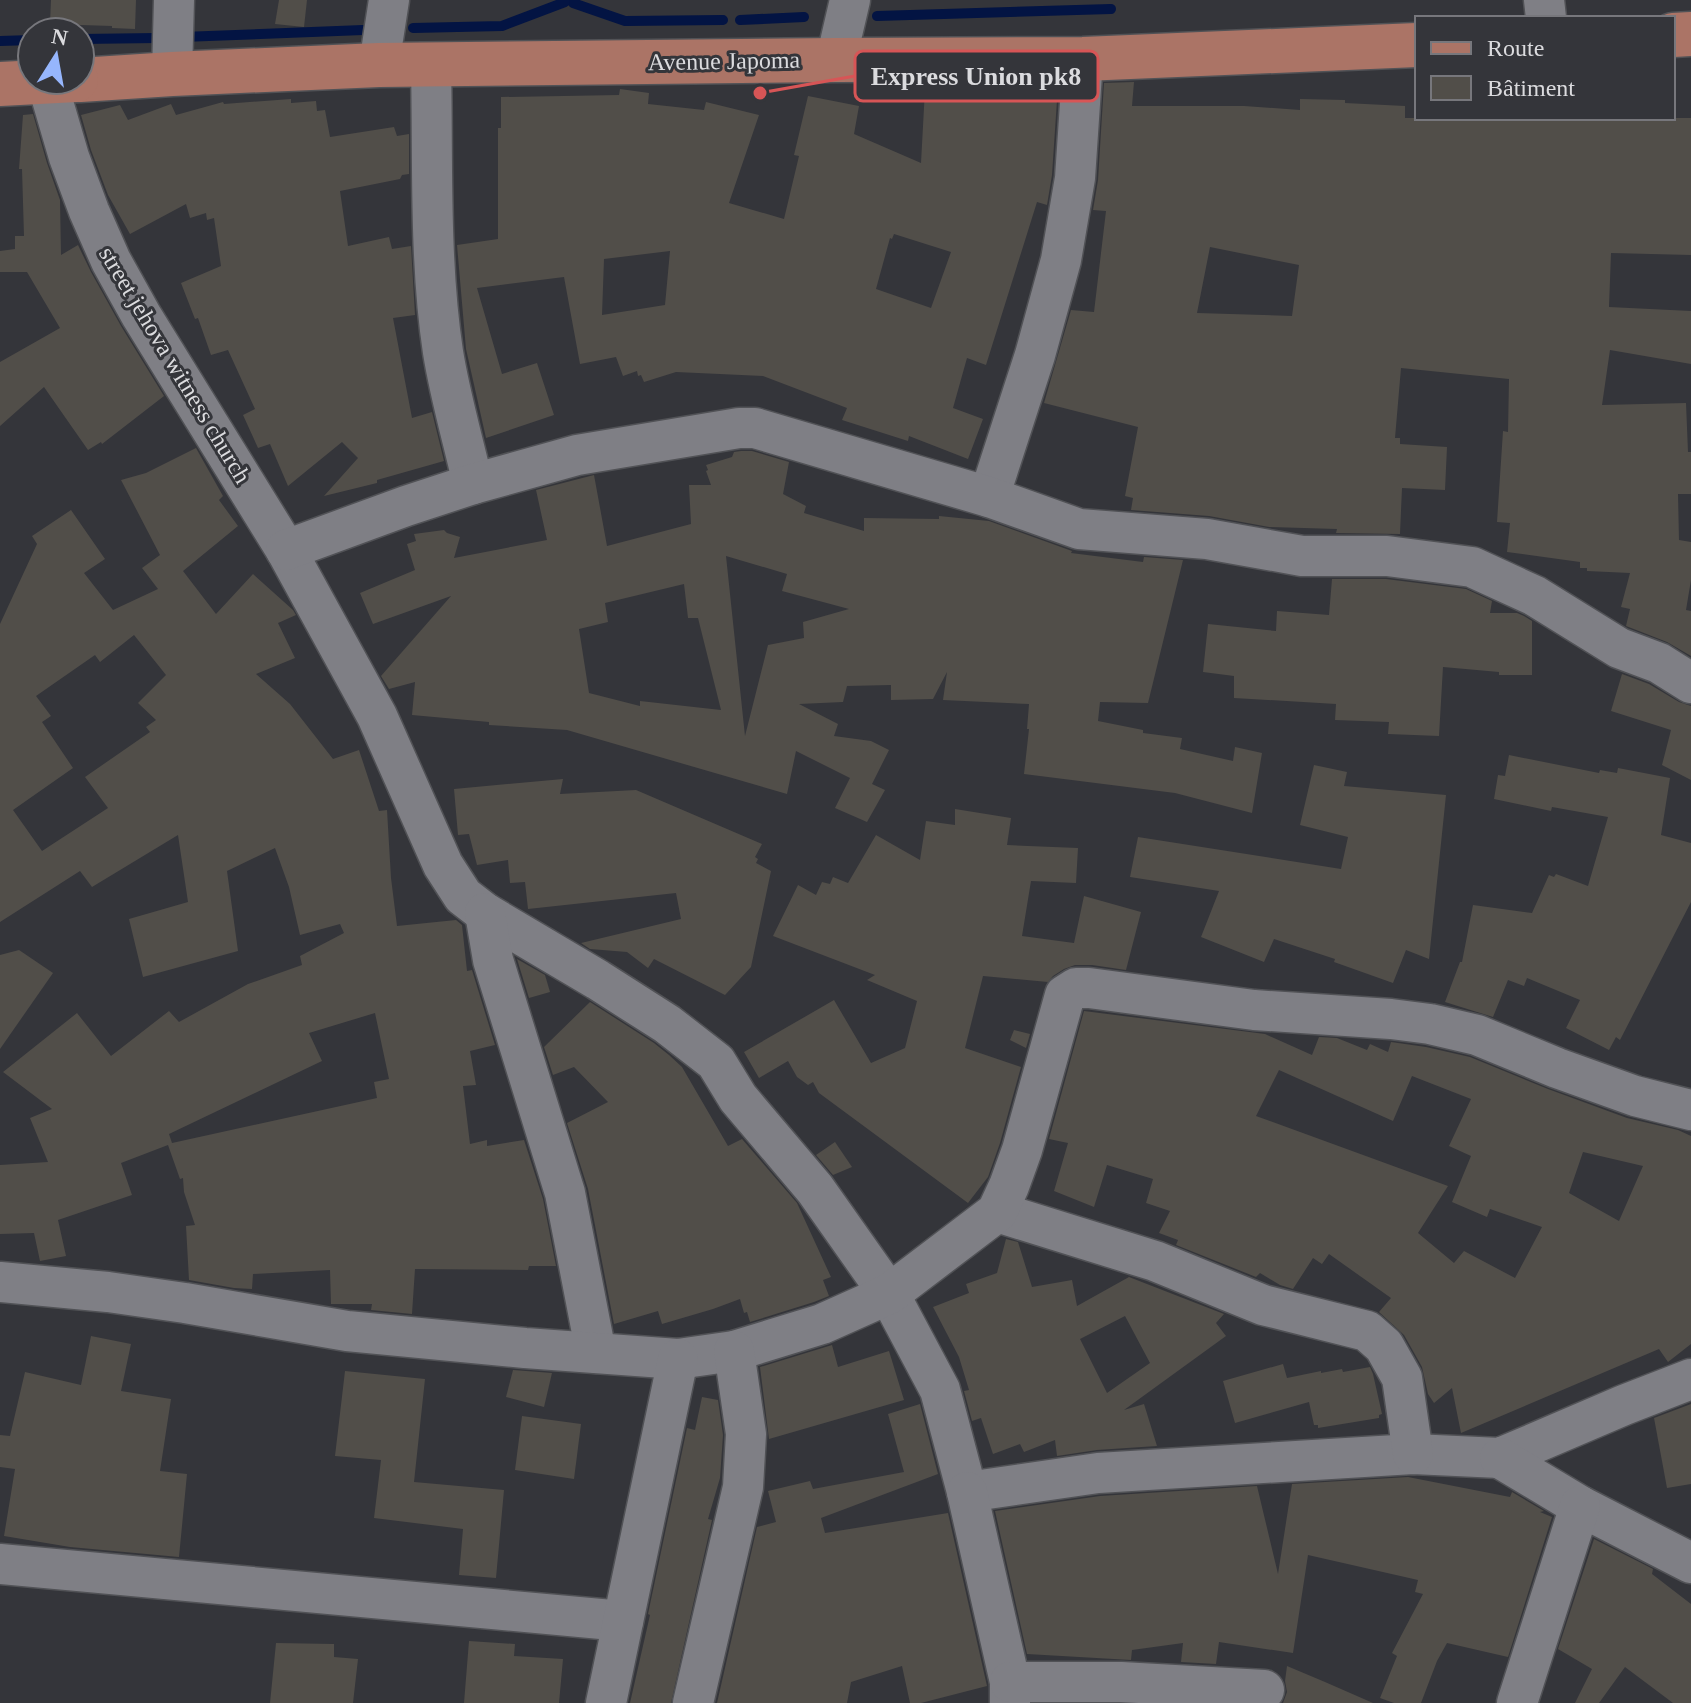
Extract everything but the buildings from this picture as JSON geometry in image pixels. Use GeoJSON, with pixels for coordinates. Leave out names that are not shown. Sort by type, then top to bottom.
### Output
{"type":"FeatureCollection","features":[{"type":"Feature","properties":{"kind":"main road","name":"Avenue Japoma"},"geometry":{"type":"LineString","coordinates":[[96,79],[379,65],[1083,59],[1415,45]]}},
{"type":"Feature","properties":{"kind":"street"},"geometry":{"type":"LineString","coordinates":[[172,74],[174,0]]}},
{"type":"Feature","properties":{"kind":"street"},"geometry":{"type":"LineString","coordinates":[[379,65],[389,0]]}},
{"type":"Feature","properties":{"kind":"street"},"geometry":{"type":"LineString","coordinates":[[836,60],[850,0]]}},
{"type":"Feature","properties":{"kind":"street"},"geometry":{"type":"LineString","coordinates":[[989,497],[1035,355],[1061,260],[1075,178],[1083,59]]}},
{"type":"Feature","properties":{"kind":"street"},"geometry":{"type":"LineString","coordinates":[[431,65],[437,306],[443,354],[473,484]]}},
{"type":"Feature","properties":{"kind":"street","name":"street jehova witness church"},"geometry":{"type":"LineString","coordinates":[[68,96],[69,157],[111,261],[286,550],[377,716],[443,865],[463,896],[485,913],[656,1017],[716,1062],[738,1098],[815,1189],[889,1294],[940,1390],[967,1492],[1010,1692]]}},
{"type":"Feature","properties":{"kind":"street"},"geometry":{"type":"LineString","coordinates":[[286,550],[473,484],[577,455],[755,428],[989,497],[1079,529],[1207,539],[1302,556],[1387,556],[1472,567],[1535,596],[1619,648],[1659,663],[1691,683]]}},
{"type":"Feature","properties":{"kind":"street"},"geometry":{"type":"LineString","coordinates":[[485,913],[493,960],[565,1193],[596,1353]]}},
{"type":"Feature","properties":{"kind":"street"},"geometry":{"type":"LineString","coordinates":[[0,1282],[154,1298],[347,1331],[678,1359],[734,1351],[822,1324],[889,1294],[997,1212],[1022,1150],[1065,995],[1076,988],[1254,1010],[1430,1024],[1477,1035],[1635,1096],[1691,1110]]}},
{"type":"Feature","properties":{"kind":"street"},"geometry":{"type":"LineString","coordinates":[[997,1212],[1155,1261],[1263,1305],[1367,1331],[1384,1346],[1402,1378],[1413,1454]]}},
{"type":"Feature","properties":{"kind":"street"},"geometry":{"type":"LineString","coordinates":[[693,1703],[743,1487],[746,1434],[734,1351]]}},
{"type":"Feature","properties":{"kind":"street"},"geometry":{"type":"LineString","coordinates":[[606,1703],[678,1359]]}},
{"type":"Feature","properties":{"kind":"street"},"geometry":{"type":"LineString","coordinates":[[967,1492],[1098,1473],[1413,1454],[1500,1458],[1691,1379]]}},
{"type":"Feature","properties":{"kind":"street"},"geometry":{"type":"LineString","coordinates":[[1500,1458],[1580,1506],[1691,1563]]}},
{"type":"Feature","properties":{"kind":"street"},"geometry":{"type":"LineString","coordinates":[[1517,1703],[1580,1506]]}},
{"type":"Feature","properties":{"kind":"street"},"geometry":{"type":"LineString","coordinates":[[0,1564],[623,1621]]}},
{"type":"Feature","properties":{"kind":"street"},"geometry":{"type":"LineString","coordinates":[[1010,1692],[1121,1682],[1264,1690]]}},
{"type":"Feature","properties":{"kind":"waterway"},"geometry":{"type":"LineString","coordinates":[[413,28],[502,26],[565,2]]}},
{"type":"Feature","properties":{"kind":"waterway"},"geometry":{"type":"LineString","coordinates":[[573,3],[625,21],[723,20]]}},
{"type":"Feature","properties":{"kind":"waterway"},"geometry":{"type":"LineString","coordinates":[[877,16],[1111,9]]}},
{"type":"Feature","properties":{"kind":"waterway"},"geometry":{"type":"LineString","coordinates":[[740,20],[804,17]]}},
{"type":"Feature","properties":{"kind":"waterway"},"geometry":{"type":"LineString","coordinates":[[182,37],[363,30]]}},
{"type":"Feature","properties":{"kind":"waterway"},"geometry":{"type":"LineString","coordinates":[[96,39],[157,38]]}},
{"type":"Feature","properties":{"kind":"waterway"},"geometry":{"type":"LineString","coordinates":[[0,41],[16,40]]}},
{"type":"Feature","properties":{"kind":"place","name":"Express Union pk8"},"geometry":{"type":"Point","coordinates":[760,93]}}]}
